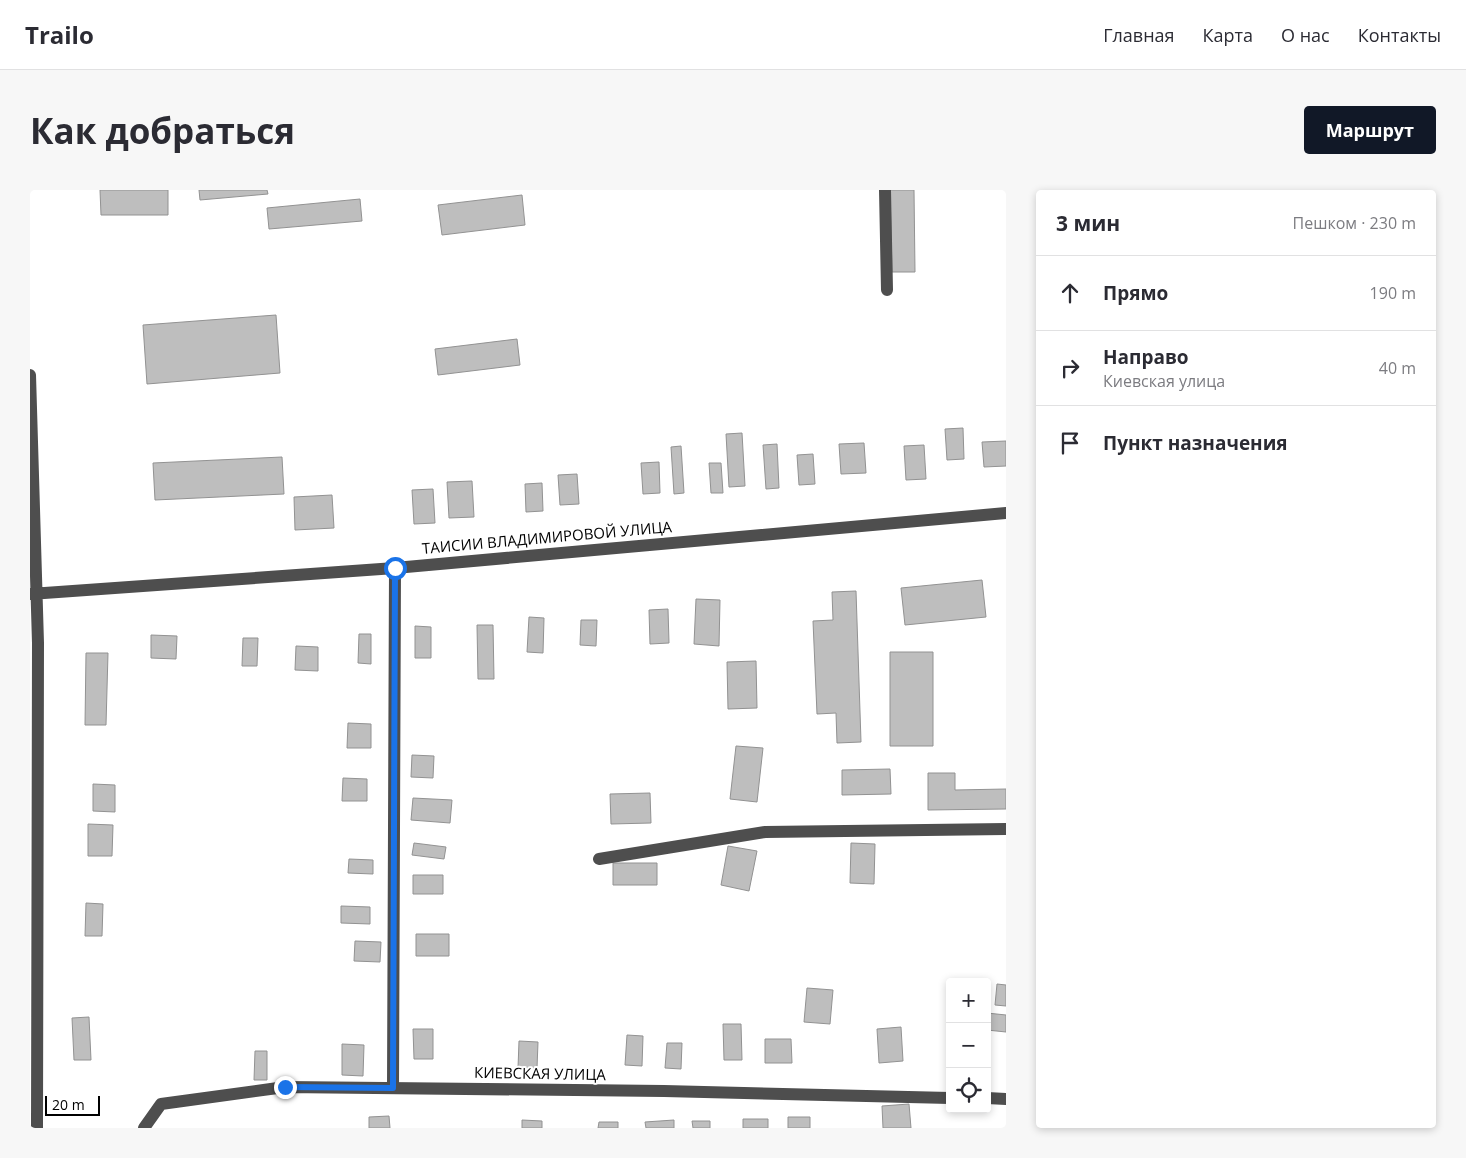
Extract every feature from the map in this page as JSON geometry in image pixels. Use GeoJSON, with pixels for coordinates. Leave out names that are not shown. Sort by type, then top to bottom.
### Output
{"type":"FeatureCollection","features":[{"type":"Feature","properties":{"kind":"street"},"geometry":{"type":"LineString","coordinates":[[885,190],[887,290]]}},
{"type":"Feature","properties":{"kind":"street"},"geometry":{"type":"LineString","coordinates":[[30,375],[33,593],[38,643],[37,1128]]}},
{"type":"Feature","properties":{"kind":"street","name":"ТАИСИИ ВЛАДИМИРОВОЙ УЛИЦА"},"geometry":{"type":"LineString","coordinates":[[33,593],[395,568],[1006,513]]}},
{"type":"Feature","properties":{"kind":"street"},"geometry":{"type":"LineString","coordinates":[[393,1088],[395,568]]}},
{"type":"Feature","properties":{"kind":"street"},"geometry":{"type":"LineString","coordinates":[[599,859],[765,832],[1006,829]]}},
{"type":"Feature","properties":{"kind":"street","name":"КИЕВСКАЯ УЛИЦА"},"geometry":{"type":"LineString","coordinates":[[144,1128],[161,1104],[285,1087],[674,1091],[946,1098]]}},
{"type":"Feature","properties":{"kind":"street"},"geometry":{"type":"LineString","coordinates":[[991,1098],[1006,1099]]}},
{"type":"Feature","properties":{"kind":"building"},"geometry":{"type":"Polygon","coordinates":[[[100,190],[168,190],[168,215],[101,215],[100,190]]]}},
{"type":"Feature","properties":{"kind":"building"},"geometry":{"type":"Polygon","coordinates":[[[199,190],[267,190],[268,194],[200,200],[199,190]]]}},
{"type":"Feature","properties":{"kind":"building"},"geometry":{"type":"Polygon","coordinates":[[[890,190],[914,190],[915,272],[892,272],[890,190]]]}},
{"type":"Feature","properties":{"kind":"building"},"geometry":{"type":"Polygon","coordinates":[[[522,195],[525,225],[442,235],[438,205],[522,195]]]}},
{"type":"Feature","properties":{"kind":"building"},"geometry":{"type":"Polygon","coordinates":[[[360,199],[362,221],[269,229],[267,208],[360,199]]]}},
{"type":"Feature","properties":{"kind":"building"},"geometry":{"type":"Polygon","coordinates":[[[276,315],[280,373],[147,384],[143,325],[276,315]]]}},
{"type":"Feature","properties":{"kind":"building"},"geometry":{"type":"Polygon","coordinates":[[[517,339],[520,365],[438,375],[435,349],[517,339]]]}},
{"type":"Feature","properties":{"kind":"building"},"geometry":{"type":"Polygon","coordinates":[[[963,428],[964,459],[947,460],[945,429],[963,428]]]}},
{"type":"Feature","properties":{"kind":"building"},"geometry":{"type":"Polygon","coordinates":[[[742,433],[745,486],[729,487],[726,434],[742,433]]]}},
{"type":"Feature","properties":{"kind":"building"},"geometry":{"type":"Polygon","coordinates":[[[1006,441],[1006,466],[984,467],[982,442],[1006,441]]]}},
{"type":"Feature","properties":{"kind":"building"},"geometry":{"type":"Polygon","coordinates":[[[864,443],[866,473],[841,474],[839,444],[864,443]]]}},
{"type":"Feature","properties":{"kind":"building"},"geometry":{"type":"Polygon","coordinates":[[[777,444],[779,488],[766,489],[763,445],[777,444]]]}},
{"type":"Feature","properties":{"kind":"building"},"geometry":{"type":"Polygon","coordinates":[[[924,445],[926,479],[906,480],[904,446],[924,445]]]}},
{"type":"Feature","properties":{"kind":"building"},"geometry":{"type":"Polygon","coordinates":[[[681,446],[684,493],[674,494],[671,447],[681,446]]]}},
{"type":"Feature","properties":{"kind":"building"},"geometry":{"type":"Polygon","coordinates":[[[813,454],[815,484],[799,485],[797,455],[813,454]]]}},
{"type":"Feature","properties":{"kind":"building"},"geometry":{"type":"Polygon","coordinates":[[[282,457],[284,494],[155,500],[153,463],[282,457]]]}},
{"type":"Feature","properties":{"kind":"building"},"geometry":{"type":"Polygon","coordinates":[[[659,462],[660,493],[643,494],[641,463],[659,462]]]}},
{"type":"Feature","properties":{"kind":"building"},"geometry":{"type":"Polygon","coordinates":[[[709,463],[721,463],[723,493],[711,493],[709,463]]]}},
{"type":"Feature","properties":{"kind":"building"},"geometry":{"type":"Polygon","coordinates":[[[577,474],[579,504],[560,505],[558,475],[577,474]]]}},
{"type":"Feature","properties":{"kind":"building"},"geometry":{"type":"Polygon","coordinates":[[[472,481],[474,517],[449,518],[447,482],[472,481]]]}},
{"type":"Feature","properties":{"kind":"building"},"geometry":{"type":"Polygon","coordinates":[[[542,483],[543,511],[526,512],[525,484],[542,483]]]}},
{"type":"Feature","properties":{"kind":"building"},"geometry":{"type":"Polygon","coordinates":[[[433,489],[435,523],[414,524],[412,490],[433,489]]]}},
{"type":"Feature","properties":{"kind":"building"},"geometry":{"type":"Polygon","coordinates":[[[332,495],[334,528],[295,530],[294,497],[332,495]]]}},
{"type":"Feature","properties":{"kind":"building"},"geometry":{"type":"Polygon","coordinates":[[[982,580],[986,617],[905,625],[901,588],[982,580]]]}},
{"type":"Feature","properties":{"kind":"building"},"geometry":{"type":"Polygon","coordinates":[[[856,591],[861,742],[837,743],[836,713],[817,714],[813,621],[833,620],[832,592],[856,591]]]}},
{"type":"Feature","properties":{"kind":"building"},"geometry":{"type":"Polygon","coordinates":[[[696,599],[720,600],[719,646],[694,644],[696,599]]]}},
{"type":"Feature","properties":{"kind":"building"},"geometry":{"type":"Polygon","coordinates":[[[668,609],[669,643],[650,644],[649,610],[668,609]]]}},
{"type":"Feature","properties":{"kind":"building"},"geometry":{"type":"Polygon","coordinates":[[[529,617],[544,618],[543,653],[527,652],[529,617]]]}},
{"type":"Feature","properties":{"kind":"building"},"geometry":{"type":"Polygon","coordinates":[[[581,620],[597,620],[596,646],[580,645],[581,620]]]}},
{"type":"Feature","properties":{"kind":"building"},"geometry":{"type":"Polygon","coordinates":[[[477,625],[493,625],[494,679],[478,679],[477,625]]]}},
{"type":"Feature","properties":{"kind":"building"},"geometry":{"type":"Polygon","coordinates":[[[415,626],[431,627],[431,658],[415,658],[415,626]]]}},
{"type":"Feature","properties":{"kind":"building"},"geometry":{"type":"Polygon","coordinates":[[[359,634],[371,634],[371,664],[358,663],[359,634]]]}},
{"type":"Feature","properties":{"kind":"building"},"geometry":{"type":"Polygon","coordinates":[[[151,635],[177,636],[176,659],[151,658],[151,635]]]}},
{"type":"Feature","properties":{"kind":"building"},"geometry":{"type":"Polygon","coordinates":[[[243,638],[258,638],[257,666],[242,666],[243,638]]]}},
{"type":"Feature","properties":{"kind":"building"},"geometry":{"type":"Polygon","coordinates":[[[296,646],[318,647],[318,671],[295,670],[296,646]]]}},
{"type":"Feature","properties":{"kind":"building"},"geometry":{"type":"Polygon","coordinates":[[[890,652],[933,652],[933,746],[890,746],[890,652]]]}},
{"type":"Feature","properties":{"kind":"building"},"geometry":{"type":"Polygon","coordinates":[[[86,653],[108,653],[106,725],[85,725],[86,653]]]}},
{"type":"Feature","properties":{"kind":"building"},"geometry":{"type":"Polygon","coordinates":[[[756,661],[757,708],[728,709],[727,662],[756,661]]]}},
{"type":"Feature","properties":{"kind":"building"},"geometry":{"type":"Polygon","coordinates":[[[348,723],[371,724],[371,748],[347,748],[348,723]]]}},
{"type":"Feature","properties":{"kind":"building"},"geometry":{"type":"Polygon","coordinates":[[[736,746],[763,748],[757,802],[730,799],[736,746]]]}},
{"type":"Feature","properties":{"kind":"building"},"geometry":{"type":"Polygon","coordinates":[[[412,755],[434,756],[433,778],[411,777],[412,755]]]}},
{"type":"Feature","properties":{"kind":"building"},"geometry":{"type":"Polygon","coordinates":[[[890,769],[891,794],[842,795],[842,770],[890,769]]]}},
{"type":"Feature","properties":{"kind":"building"},"geometry":{"type":"Polygon","coordinates":[[[928,773],[955,773],[955,790],[1006,789],[1006,809],[928,810],[928,773]]]}},
{"type":"Feature","properties":{"kind":"building"},"geometry":{"type":"Polygon","coordinates":[[[343,778],[367,779],[367,801],[342,801],[343,778]]]}},
{"type":"Feature","properties":{"kind":"building"},"geometry":{"type":"Polygon","coordinates":[[[93,784],[115,785],[115,812],[93,811],[93,784]]]}},
{"type":"Feature","properties":{"kind":"building"},"geometry":{"type":"Polygon","coordinates":[[[650,793],[651,823],[611,824],[610,794],[650,793]]]}},
{"type":"Feature","properties":{"kind":"building"},"geometry":{"type":"Polygon","coordinates":[[[413,798],[452,800],[450,823],[411,820],[413,798]]]}},
{"type":"Feature","properties":{"kind":"building"},"geometry":{"type":"Polygon","coordinates":[[[88,824],[113,825],[112,856],[88,856],[88,824]]]}},
{"type":"Feature","properties":{"kind":"building"},"geometry":{"type":"Polygon","coordinates":[[[414,843],[446,847],[444,859],[412,855],[414,843]]]}},
{"type":"Feature","properties":{"kind":"building"},"geometry":{"type":"Polygon","coordinates":[[[851,843],[875,844],[874,884],[850,883],[851,843]]]}},
{"type":"Feature","properties":{"kind":"building"},"geometry":{"type":"Polygon","coordinates":[[[728,846],[757,851],[749,891],[721,885],[728,846]]]}},
{"type":"Feature","properties":{"kind":"building"},"geometry":{"type":"Polygon","coordinates":[[[349,859],[373,860],[373,874],[348,873],[349,859]]]}},
{"type":"Feature","properties":{"kind":"building"},"geometry":{"type":"Polygon","coordinates":[[[613,863],[657,863],[657,885],[613,885],[613,863]]]}},
{"type":"Feature","properties":{"kind":"building"},"geometry":{"type":"Polygon","coordinates":[[[413,875],[443,875],[443,894],[413,894],[413,875]]]}},
{"type":"Feature","properties":{"kind":"building"},"geometry":{"type":"Polygon","coordinates":[[[86,903],[103,904],[102,936],[85,936],[86,903]]]}},
{"type":"Feature","properties":{"kind":"building"},"geometry":{"type":"Polygon","coordinates":[[[341,906],[370,907],[370,924],[341,923],[341,906]]]}},
{"type":"Feature","properties":{"kind":"building"},"geometry":{"type":"Polygon","coordinates":[[[416,934],[449,934],[449,956],[416,956],[416,934]]]}},
{"type":"Feature","properties":{"kind":"building"},"geometry":{"type":"Polygon","coordinates":[[[355,941],[381,942],[380,962],[354,961],[355,941]]]}},
{"type":"Feature","properties":{"kind":"building"},"geometry":{"type":"Polygon","coordinates":[[[997,984],[1006,985],[1006,1006],[995,1005],[997,984]]]}},
{"type":"Feature","properties":{"kind":"building"},"geometry":{"type":"Polygon","coordinates":[[[807,988],[833,990],[830,1024],[804,1022],[807,988]]]}},
{"type":"Feature","properties":{"kind":"building"},"geometry":{"type":"Polygon","coordinates":[[[991,1013],[1006,1015],[1006,1032],[991,1030],[991,1013]]]}},
{"type":"Feature","properties":{"kind":"building"},"geometry":{"type":"Polygon","coordinates":[[[89,1017],[91,1060],[74,1060],[72,1018],[89,1017]]]}},
{"type":"Feature","properties":{"kind":"building"},"geometry":{"type":"Polygon","coordinates":[[[723,1024],[741,1024],[742,1060],[724,1060],[723,1024]]]}},
{"type":"Feature","properties":{"kind":"building"},"geometry":{"type":"Polygon","coordinates":[[[901,1027],[903,1061],[879,1063],[877,1029],[901,1027]]]}},
{"type":"Feature","properties":{"kind":"building"},"geometry":{"type":"Polygon","coordinates":[[[413,1029],[433,1029],[433,1059],[414,1059],[413,1029]]]}},
{"type":"Feature","properties":{"kind":"building"},"geometry":{"type":"Polygon","coordinates":[[[627,1035],[643,1036],[642,1066],[625,1065],[627,1035]]]}},
{"type":"Feature","properties":{"kind":"building"},"geometry":{"type":"Polygon","coordinates":[[[765,1039],[791,1039],[792,1063],[765,1063],[765,1039]]]}},
{"type":"Feature","properties":{"kind":"building"},"geometry":{"type":"Polygon","coordinates":[[[519,1041],[538,1042],[537,1068],[518,1068],[519,1041]]]}},
{"type":"Feature","properties":{"kind":"building"},"geometry":{"type":"Polygon","coordinates":[[[667,1043],[682,1043],[681,1069],[665,1068],[667,1043]]]}},
{"type":"Feature","properties":{"kind":"building"},"geometry":{"type":"Polygon","coordinates":[[[342,1044],[364,1045],[363,1076],[342,1075],[342,1044]]]}},
{"type":"Feature","properties":{"kind":"building"},"geometry":{"type":"Polygon","coordinates":[[[255,1051],[267,1051],[267,1080],[254,1080],[255,1051]]]}},
{"type":"Feature","properties":{"kind":"building"},"geometry":{"type":"Polygon","coordinates":[[[909,1104],[911,1128],[883,1128],[882,1106],[909,1104]]]}},
{"type":"Feature","properties":{"kind":"building"},"geometry":{"type":"Polygon","coordinates":[[[389,1116],[390,1128],[369,1128],[369,1117],[389,1116]]]}},
{"type":"Feature","properties":{"kind":"building"},"geometry":{"type":"Polygon","coordinates":[[[788,1117],[810,1117],[810,1128],[788,1128],[788,1117]]]}},
{"type":"Feature","properties":{"kind":"building"},"geometry":{"type":"Polygon","coordinates":[[[743,1119],[768,1119],[768,1128],[743,1128],[743,1119]]]}},
{"type":"Feature","properties":{"kind":"building"},"geometry":{"type":"Polygon","coordinates":[[[522,1120],[542,1121],[542,1128],[522,1128],[522,1120]]]}},
{"type":"Feature","properties":{"kind":"building"},"geometry":{"type":"Polygon","coordinates":[[[674,1120],[674,1128],[646,1128],[645,1122],[674,1120]]]}},
{"type":"Feature","properties":{"kind":"building"},"geometry":{"type":"Polygon","coordinates":[[[692,1121],[710,1121],[710,1128],[693,1128],[692,1121]]]}},
{"type":"Feature","properties":{"kind":"building"},"geometry":{"type":"Polygon","coordinates":[[[599,1122],[618,1122],[618,1128],[598,1128],[599,1122]]]}},
{"type":"Feature","properties":{"kind":"route"},"geometry":{"type":"LineString","coordinates":[[285,1087],[393,1088],[395,568]]}}]}
